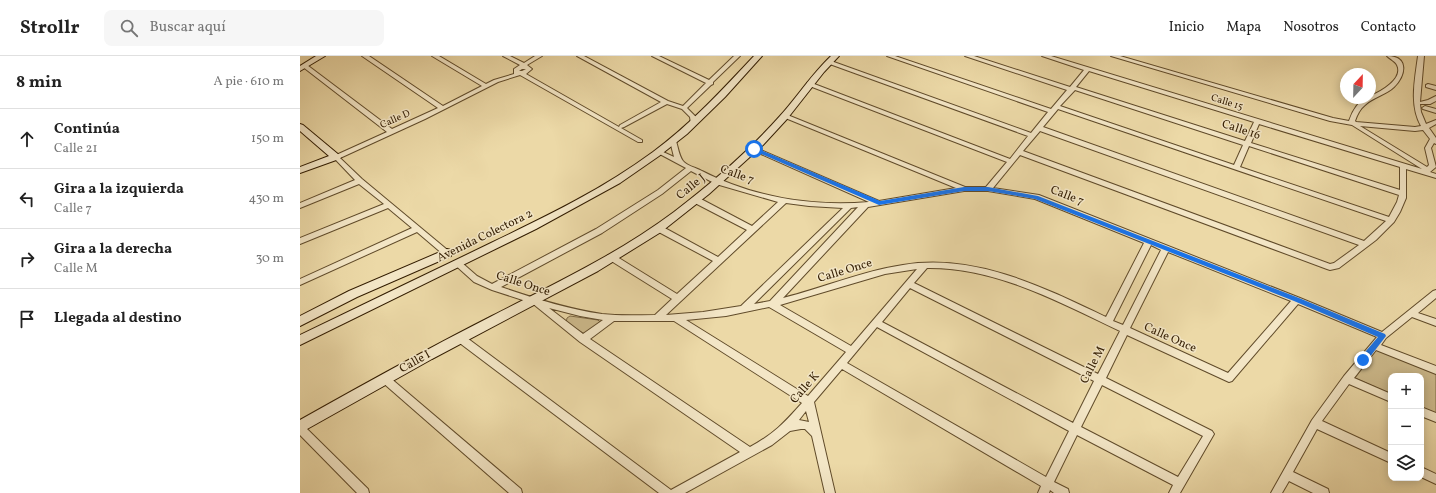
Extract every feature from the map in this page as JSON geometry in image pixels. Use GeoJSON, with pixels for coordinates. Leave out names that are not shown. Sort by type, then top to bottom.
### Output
{"type":"FeatureCollection","features":[{"type":"Feature","properties":{"kind":"street"},"geometry":{"type":"LineString","coordinates":[[321,56],[302,67],[392,132]]}},
{"type":"Feature","properties":{"kind":"street"},"geometry":{"type":"LineString","coordinates":[[365,56],[442,108]]}},
{"type":"Feature","properties":{"kind":"street"},"geometry":{"type":"LineString","coordinates":[[435,56],[486,86]]}},
{"type":"Feature","properties":{"kind":"street"},"geometry":{"type":"LineString","coordinates":[[506,56],[520,70],[643,140],[526,67],[520,70]]}},
{"type":"Feature","properties":{"kind":"street","name":"Calle D"},"geometry":{"type":"LineString","coordinates":[[300,170],[336,157],[392,132],[520,70],[540,56]]}},
{"type":"Feature","properties":{"kind":"street","name":"Calle D"},"geometry":{"type":"LineString","coordinates":[[529,70],[540,56]]}},
{"type":"Feature","properties":{"kind":"street"},"geometry":{"type":"LineString","coordinates":[[580,56],[666,102],[684,108],[693,117],[693,123]]}},
{"type":"Feature","properties":{"kind":"street"},"geometry":{"type":"LineString","coordinates":[[655,56],[711,83]]}},
{"type":"Feature","properties":{"kind":"street"},"geometry":{"type":"LineString","coordinates":[[726,56],[735,58]]}},
{"type":"Feature","properties":{"kind":"street","name":"Avenida Colectora 2"},"geometry":{"type":"LineString","coordinates":[[300,340],[553,217],[616,180],[673,141],[717,100],[758,56]]}},
{"type":"Feature","properties":{"kind":"street"},"geometry":{"type":"LineString","coordinates":[[890,56],[1391,220]]}},
{"type":"Feature","properties":{"kind":"street","name":"Calle 16"},"geometry":{"type":"LineString","coordinates":[[968,56],[1248,143],[1402,193]]}},
{"type":"Feature","properties":{"kind":"street","name":"Calle 15"},"geometry":{"type":"LineString","coordinates":[[1045,56],[1257,122],[1403,166],[1426,171]]}},
{"type":"Feature","properties":{"kind":"street"},"geometry":{"type":"LineString","coordinates":[[1114,56],[1332,120],[1354,124],[1415,129],[1424,128],[1435,124],[1436,113],[1424,106],[1436,98]]}},
{"type":"Feature","properties":{"kind":"street"},"geometry":{"type":"LineString","coordinates":[[1390,56],[1401,66],[1401,72],[1388,89],[1363,102],[1355,112],[1352,121],[1354,124],[1436,176]]}},
{"type":"Feature","properties":{"kind":"street"},"geometry":{"type":"LineString","coordinates":[[1421,56],[1417,107],[1424,128],[1434,141],[1428,148],[1433,166],[1426,171]]}},
{"type":"Feature","properties":{"kind":"street"},"geometry":{"type":"LineString","coordinates":[[684,108],[735,58]]}},
{"type":"Feature","properties":{"kind":"street"},"geometry":{"type":"LineString","coordinates":[[832,59],[1033,136]]}},
{"type":"Feature","properties":{"kind":"street","name":"Calle J"},"geometry":{"type":"LineString","coordinates":[[532,300],[611,257],[658,228],[696,200],[754,149],[785,116],[809,84],[832,59]]}},
{"type":"Feature","properties":{"kind":"street"},"geometry":{"type":"LineString","coordinates":[[988,189],[1010,161],[1073,89],[1088,69]]}},
{"type":"Feature","properties":{"kind":"street"},"geometry":{"type":"LineString","coordinates":[[809,84],[1010,161]]}},
{"type":"Feature","properties":{"kind":"street"},"geometry":{"type":"LineString","coordinates":[[1428,86],[1436,88]]}},
{"type":"Feature","properties":{"kind":"street"},"geometry":{"type":"LineString","coordinates":[[622,126],[666,102]]}},
{"type":"Feature","properties":{"kind":"street"},"geometry":{"type":"LineString","coordinates":[[785,116],[964,189]]}},
{"type":"Feature","properties":{"kind":"street"},"geometry":{"type":"LineString","coordinates":[[1236,168],[1257,122]]}},
{"type":"Feature","properties":{"kind":"street"},"geometry":{"type":"LineString","coordinates":[[300,127],[336,157],[360,181],[446,253]]}},
{"type":"Feature","properties":{"kind":"street"},"geometry":{"type":"LineString","coordinates":[[1039,128],[1365,244]]}},
{"type":"Feature","properties":{"kind":"street"},"geometry":{"type":"LineString","coordinates":[[673,141],[674,151],[680,162]]}},
{"type":"Feature","properties":{"kind":"street"},"geometry":{"type":"LineString","coordinates":[[754,149],[879,204]]}},
{"type":"Feature","properties":{"kind":"street","name":"Calle 7"},"geometry":{"type":"LineString","coordinates":[[659,152],[718,182],[748,192],[784,201],[848,206],[865,205],[879,204],[964,189],[988,189],[1036,197],[1150,241],[1383,336]]}},
{"type":"Feature","properties":{"kind":"street"},"geometry":{"type":"LineString","coordinates":[[1019,152],[1330,268],[1336,266],[1365,244],[1391,220],[1401,202],[1403,166]]}},
{"type":"Feature","properties":{"kind":"street"},"geometry":{"type":"LineString","coordinates":[[493,287],[600,231],[660,192],[691,168]]}},
{"type":"Feature","properties":{"kind":"street"},"geometry":{"type":"LineString","coordinates":[[1426,171],[1436,171]]}},
{"type":"Feature","properties":{"kind":"street"},"geometry":{"type":"LineString","coordinates":[[300,206],[360,181]]}},
{"type":"Feature","properties":{"kind":"street"},"geometry":{"type":"LineString","coordinates":[[696,200],[753,230]]}},
{"type":"Feature","properties":{"kind":"street"},"geometry":{"type":"LineString","coordinates":[[658,317],[784,201]]}},
{"type":"Feature","properties":{"kind":"street"},"geometry":{"type":"LineString","coordinates":[[300,241],[389,205]]}},
{"type":"Feature","properties":{"kind":"street"},"geometry":{"type":"LineString","coordinates":[[852,351],[772,304],[865,205]]}},
{"type":"Feature","properties":{"kind":"street"},"geometry":{"type":"LineString","coordinates":[[744,309],[848,206]]}},
{"type":"Feature","properties":{"kind":"street"},"geometry":{"type":"LineString","coordinates":[[658,228],[719,261]]}},
{"type":"Feature","properties":{"kind":"street"},"geometry":{"type":"LineString","coordinates":[[300,282],[418,229]]}},
{"type":"Feature","properties":{"kind":"street"},"geometry":{"type":"LineString","coordinates":[[1108,322],[1150,241]]}},
{"type":"Feature","properties":{"kind":"street","name":"Calle M"},"geometry":{"type":"LineString","coordinates":[[1043,493],[1166,248]]}},
{"type":"Feature","properties":{"kind":"street","name":"Avenida Colectora 2"},"geometry":{"type":"LineString","coordinates":[[300,321],[353,294],[446,253]]}},
{"type":"Feature","properties":{"kind":"street"},"geometry":{"type":"LineString","coordinates":[[611,257],[678,298]]}},
{"type":"Feature","properties":{"kind":"street","name":"Calle Once"},"geometry":{"type":"LineString","coordinates":[[458,264],[475,279],[493,287],[566,310],[612,318],[674,317],[744,309],[772,304],[827,289],[876,273],[902,268],[925,265],[944,265],[973,269],[1020,283],[1229,378],[1297,300]]}},
{"type":"Feature","properties":{"kind":"street","name":"Calle K"},"geometry":{"type":"LineString","coordinates":[[675,493],[768,442],[787,427],[810,402],[925,265]]}},
{"type":"Feature","properties":{"kind":"street"},"geometry":{"type":"LineString","coordinates":[[909,284],[1210,434],[1174,493]]}},
{"type":"Feature","properties":{"kind":"street"},"geometry":{"type":"LineString","coordinates":[[1276,493],[1315,423],[1347,379],[1383,336],[1436,293]]}},
{"type":"Feature","properties":{"kind":"street"},"geometry":{"type":"LineString","coordinates":[[532,300],[583,339],[749,452]]}},
{"type":"Feature","properties":{"kind":"street","name":"Calle I"},"geometry":{"type":"LineString","coordinates":[[300,427],[385,379],[532,300]]}},
{"type":"Feature","properties":{"kind":"street"},"geometry":{"type":"LineString","coordinates":[[1412,314],[1436,323]]}},
{"type":"Feature","properties":{"kind":"street"},"geometry":{"type":"LineString","coordinates":[[674,317],[810,402],[830,493]]}},
{"type":"Feature","properties":{"kind":"street"},"geometry":{"type":"LineString","coordinates":[[583,339],[612,318]]}},
{"type":"Feature","properties":{"kind":"street"},"geometry":{"type":"LineString","coordinates":[[876,323],[1180,483]]}},
{"type":"Feature","properties":{"kind":"street"},"geometry":{"type":"LineString","coordinates":[[460,338],[668,493]]}},
{"type":"Feature","properties":{"kind":"street"},"geometry":{"type":"LineString","coordinates":[[1375,346],[1436,370]]}},
{"type":"Feature","properties":{"kind":"street"},"geometry":{"type":"LineString","coordinates":[[842,364],[1064,493]]}},
{"type":"Feature","properties":{"kind":"street"},"geometry":{"type":"LineString","coordinates":[[385,379],[517,493]]}},
{"type":"Feature","properties":{"kind":"street"},"geometry":{"type":"LineString","coordinates":[[1347,379],[1388,397]]}},
{"type":"Feature","properties":{"kind":"street"},"geometry":{"type":"LineString","coordinates":[[1424,412],[1436,418]]}},
{"type":"Feature","properties":{"kind":"street"},"geometry":{"type":"LineString","coordinates":[[787,427],[800,423],[806,425],[814,430],[818,438]]}},
{"type":"Feature","properties":{"kind":"street"},"geometry":{"type":"LineString","coordinates":[[1315,423],[1388,457]]}},
{"type":"Feature","properties":{"kind":"street"},"geometry":{"type":"LineString","coordinates":[[300,427],[364,493]]}},
{"type":"Feature","properties":{"kind":"street"},"geometry":{"type":"LineString","coordinates":[[1424,473],[1436,479]]}},
{"type":"Feature","properties":{"kind":"street"},"geometry":{"type":"LineString","coordinates":[[1286,474],[1324,493]]}},
{"type":"Feature","properties":{"kind":"shaded area"},"geometry":{"type":"Polygon","coordinates":[[[570,316],[598,320],[600,322],[585,334],[566,323],[567,318],[570,316]]]}},
{"type":"Feature","properties":{"kind":"shaded area"},"geometry":{"type":"Polygon","coordinates":[[[1377,349],[1436,373],[1436,413],[1424,408],[1424,373],[1388,373],[1388,393],[1355,378],[1377,349]]]}},
{"type":"Feature","properties":{"kind":"route"},"geometry":{"type":"LineString","coordinates":[[754,149],[879,204],[964,189],[988,189],[1036,197],[1297,300],[1383,336],[1363,360]]}}]}
